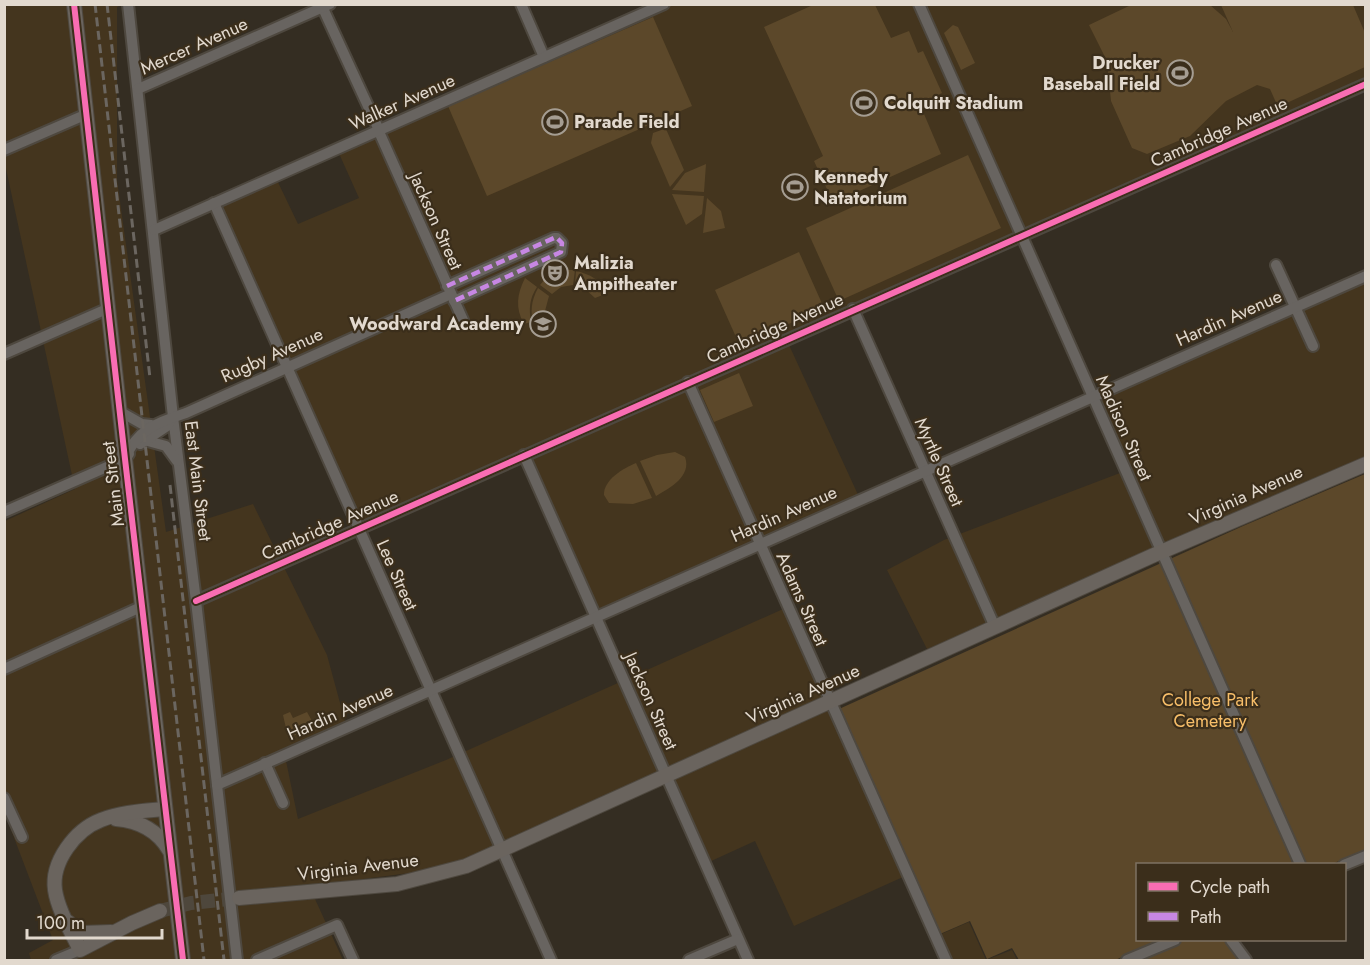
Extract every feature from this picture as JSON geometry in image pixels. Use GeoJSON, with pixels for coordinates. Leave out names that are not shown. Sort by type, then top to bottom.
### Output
{"type":"FeatureCollection","features":[{"type":"Feature","properties":{"kind":"main road","name":"Main Street"},"geometry":{"type":"LineString","coordinates":[[74,4],[124,459],[183,960]]}},
{"type":"Feature","properties":{"kind":"main road","name":"Virginia Avenue"},"geometry":{"type":"LineString","coordinates":[[239,898],[397,884],[466,866],[1161,552],[1365,464]]}},
{"type":"Feature","properties":{"kind":"main road"},"geometry":{"type":"LineString","coordinates":[[160,911],[80,950],[67,921],[54,881],[59,862],[66,849],[94,823],[108,818],[165,809]]}},
{"type":"Feature","properties":{"kind":"main road"},"geometry":{"type":"LineString","coordinates":[[108,818],[121,819],[149,828],[161,838],[171,853]]}},
{"type":"Feature","properties":{"kind":"main road"},"geometry":{"type":"LineString","coordinates":[[67,921],[82,933],[117,931]]}},
{"type":"Feature","properties":{"kind":"street","name":"East Main Street"},"geometry":{"type":"LineString","coordinates":[[128,4],[178,463],[237,960]]}},
{"type":"Feature","properties":{"kind":"street"},"geometry":{"type":"LineString","coordinates":[[521,4],[544,57]]}},
{"type":"Feature","properties":{"kind":"street","name":"Walker Avenue"},"geometry":{"type":"LineString","coordinates":[[154,230],[380,132],[664,4]]}},
{"type":"Feature","properties":{"kind":"street","name":"Madison Street"},"geometry":{"type":"LineString","coordinates":[[919,4],[1300,863]]}},
{"type":"Feature","properties":{"kind":"street","name":"Mercer Avenue"},"geometry":{"type":"LineString","coordinates":[[138,89],[325,6]]}},
{"type":"Feature","properties":{"kind":"street","name":"Jackson Street"},"geometry":{"type":"LineString","coordinates":[[325,6],[463,320]]}},
{"type":"Feature","properties":{"kind":"street","name":"Cambridge Avenue"},"geometry":{"type":"LineString","coordinates":[[196,601],[1365,84]]}},
{"type":"Feature","properties":{"kind":"street"},"geometry":{"type":"LineString","coordinates":[[4,150],[87,114]]}},
{"type":"Feature","properties":{"kind":"street","name":"Lee Street"},"geometry":{"type":"LineString","coordinates":[[214,203],[551,960]]}},
{"type":"Feature","properties":{"kind":"street"},"geometry":{"type":"LineString","coordinates":[[554,238],[562,243],[561,252],[451,294],[554,238]]}},
{"type":"Feature","properties":{"kind":"street"},"geometry":{"type":"LineString","coordinates":[[1276,265],[1313,346]]}},
{"type":"Feature","properties":{"kind":"street","name":"Hardin Avenue"},"geometry":{"type":"LineString","coordinates":[[217,785],[1365,276]]}},
{"type":"Feature","properties":{"kind":"street","name":"Rugby Avenue"},"geometry":{"type":"LineString","coordinates":[[124,459],[129,447],[152,425],[188,412],[451,294]]}},
{"type":"Feature","properties":{"kind":"street"},"geometry":{"type":"LineString","coordinates":[[4,354],[109,308]]}},
{"type":"Feature","properties":{"kind":"street","name":"Myrtle Street"},"geometry":{"type":"LineString","coordinates":[[853,309],[995,627]]}},
{"type":"Feature","properties":{"kind":"street","name":"Adams Street"},"geometry":{"type":"LineString","coordinates":[[688,382],[946,960]]}},
{"type":"Feature","properties":{"kind":"street","name":"Main Street"},"geometry":{"type":"LineString","coordinates":[[119,411],[142,424],[152,425]]}},
{"type":"Feature","properties":{"kind":"street","name":"Rugby Avenue"},"geometry":{"type":"LineString","coordinates":[[4,512],[124,459],[144,440],[167,426],[173,417]]}},
{"type":"Feature","properties":{"kind":"street","name":"Main Street"},"geometry":{"type":"LineString","coordinates":[[144,440],[166,446],[174,454],[178,463]]}},
{"type":"Feature","properties":{"kind":"street","name":"Jackson Street"},"geometry":{"type":"LineString","coordinates":[[524,455],[748,960]]}},
{"type":"Feature","properties":{"kind":"street"},"geometry":{"type":"LineString","coordinates":[[4,669],[143,606]]}},
{"type":"Feature","properties":{"kind":"street"},"geometry":{"type":"LineString","coordinates":[[265,763],[283,803]]}},
{"type":"Feature","properties":{"kind":"street"},"geometry":{"type":"LineString","coordinates":[[4,798],[22,837]]}},
{"type":"Feature","properties":{"kind":"street"},"geometry":{"type":"LineString","coordinates":[[1346,864],[1365,856]]}},
{"type":"Feature","properties":{"kind":"street"},"geometry":{"type":"LineString","coordinates":[[256,960],[337,925],[353,960]]}},
{"type":"Feature","properties":{"kind":"street"},"geometry":{"type":"LineString","coordinates":[[689,960],[738,939]]}},
{"type":"Feature","properties":{"kind":"street"},"geometry":{"type":"LineString","coordinates":[[1127,960],[1170,941]]}},
{"type":"Feature","properties":{"kind":"street"},"geometry":{"type":"LineString","coordinates":[[1233,941],[1246,960]]}},
{"type":"Feature","properties":{"kind":"street"},"geometry":{"type":"LineString","coordinates":[[56,960],[80,950]]}},
{"type":"Feature","properties":{"kind":"shaded area"},"geometry":{"type":"Polygon","coordinates":[[[5,5],[121,5],[117,7],[117,180],[166,532],[253,504],[327,655],[346,725],[285,756],[298,819],[446,760],[792,605],[824,693],[903,877],[794,926],[755,841],[709,862],[669,769],[448,868],[309,886],[343,960],[31,960],[29,953],[53,940],[5,814],[5,521],[75,489],[5,164],[5,5]]]}},
{"type":"Feature","properties":{"kind":"shaded area","name":"Woodward Academy"},"geometry":{"type":"Polygon","coordinates":[[[664,5],[1365,5],[1365,84],[789,345],[860,499],[596,616],[524,455],[358,529],[214,203],[275,176],[298,224],[359,198],[337,149],[664,5]]]}},
{"type":"Feature","properties":{"kind":"shaded area"},"geometry":{"type":"Polygon","coordinates":[[[1365,279],[1365,462],[927,649],[887,570],[944,540],[1120,473],[1089,403],[1365,279]]]}},
{"type":"Feature","properties":{"kind":"shaded area"},"geometry":{"type":"Polygon","coordinates":[[[969,922],[986,960],[942,960],[932,938],[969,922]]]}},
{"type":"Feature","properties":{"kind":"shaded area"},"geometry":{"type":"Polygon","coordinates":[[[1012,950],[1017,960],[986,960],[1012,950]]]}},
{"type":"Feature","properties":{"kind":"green space","name":"Colquitt Stadium"},"geometry":{"type":"Polygon","coordinates":[[[813,5],[875,5],[891,38],[909,31],[918,53],[923,51],[942,93],[938,95],[940,98],[921,107],[941,154],[835,202],[814,161],[823,156],[764,27],[813,5]]]}},
{"type":"Feature","properties":{"kind":"green space","name":"Drucker Baseball Field"},"geometry":{"type":"Polygon","coordinates":[[[1131,5],[1210,5],[1226,19],[1233,32],[1221,5],[1353,5],[1365,33],[1365,67],[1278,107],[1270,89],[1257,85],[1226,101],[1190,136],[1147,154],[1132,148],[1111,101],[1107,61],[1089,25],[1131,5]]]}},
{"type":"Feature","properties":{"kind":"green space","name":"Parade Field"},"geometry":{"type":"Polygon","coordinates":[[[653,17],[692,106],[487,196],[448,106],[653,17]]]}},
{"type":"Feature","properties":{"kind":"green space"},"geometry":{"type":"Polygon","coordinates":[[[953,25],[958,27],[975,63],[961,70],[944,33],[953,25]]]}},
{"type":"Feature","properties":{"kind":"green space"},"geometry":{"type":"Polygon","coordinates":[[[664,129],[684,170],[670,187],[651,143],[653,133],[664,129]]]}},
{"type":"Feature","properties":{"kind":"green space"},"geometry":{"type":"Polygon","coordinates":[[[968,155],[1001,228],[839,301],[806,228],[968,155]]]}},
{"type":"Feature","properties":{"kind":"green space"},"geometry":{"type":"Polygon","coordinates":[[[706,164],[704,192],[672,190],[685,173],[706,164]]]}},
{"type":"Feature","properties":{"kind":"green space"},"geometry":{"type":"Polygon","coordinates":[[[672,194],[704,196],[702,214],[686,225],[672,194]]]}},
{"type":"Feature","properties":{"kind":"green space"},"geometry":{"type":"Polygon","coordinates":[[[707,198],[721,211],[725,228],[703,233],[707,198]]]}},
{"type":"Feature","properties":{"kind":"green space"},"geometry":{"type":"Polygon","coordinates":[[[799,252],[824,308],[740,346],[715,290],[799,252]]]}},
{"type":"Feature","properties":{"kind":"green space"},"geometry":{"type":"Polygon","coordinates":[[[567,270],[575,270],[573,285],[561,287],[552,294],[540,285],[545,279],[553,285],[562,283],[566,279],[567,270]]]}},
{"type":"Feature","properties":{"kind":"green space"},"geometry":{"type":"Polygon","coordinates":[[[576,271],[594,278],[608,293],[595,298],[584,288],[575,285],[576,271]]]}},
{"type":"Feature","properties":{"kind":"green space"},"geometry":{"type":"Polygon","coordinates":[[[525,278],[537,287],[530,304],[531,322],[524,324],[519,312],[518,301],[525,278]]]}},
{"type":"Feature","properties":{"kind":"green space"},"geometry":{"type":"Polygon","coordinates":[[[538,288],[549,296],[545,311],[547,320],[534,326],[532,307],[538,288]]]}},
{"type":"Feature","properties":{"kind":"green space"},"geometry":{"type":"Polygon","coordinates":[[[739,373],[753,406],[714,422],[700,390],[739,373]]]}},
{"type":"Feature","properties":{"kind":"green space"},"geometry":{"type":"Polygon","coordinates":[[[675,452],[685,457],[683,476],[656,496],[640,461],[675,452]]]}},
{"type":"Feature","properties":{"kind":"green space"},"geometry":{"type":"Polygon","coordinates":[[[636,463],[652,498],[633,504],[609,503],[604,495],[607,484],[620,471],[636,463]]]}},
{"type":"Feature","properties":{"kind":"green space","name":"College Park Cemetery"},"geometry":{"type":"Polygon","coordinates":[[[1365,474],[1365,850],[1334,863],[1136,863],[1136,941],[1161,941],[1115,960],[1019,960],[1012,948],[987,959],[970,921],[940,934],[839,709],[1243,526],[1365,474]]]}},
{"type":"Feature","properties":{"kind":"green space"},"geometry":{"type":"Polygon","coordinates":[[[290,712],[293,718],[307,712],[312,721],[310,729],[303,732],[298,730],[299,734],[288,737],[283,715],[290,712]]]}},
{"type":"Feature","properties":{"kind":"green space"},"geometry":{"type":"Polygon","coordinates":[[[1176,941],[1235,941],[1244,960],[1131,960],[1176,941]]]}},
{"type":"Feature","properties":{"kind":"tunnel"},"geometry":{"type":"LineString","coordinates":[[160,911],[191,903],[239,898]]}},
{"type":"Feature","properties":{"kind":"railway"},"geometry":{"type":"LineString","coordinates":[[95,4],[204,960]]}},
{"type":"Feature","properties":{"kind":"railway"},"geometry":{"type":"LineString","coordinates":[[107,4],[150,378]]}},
{"type":"Feature","properties":{"kind":"railway"},"geometry":{"type":"LineString","coordinates":[[170,485],[224,960]]}},
{"type":"Feature","properties":{"kind":"marked path"},"geometry":{"type":"LineString","coordinates":[[447,286],[554,238],[562,243],[561,252],[454,301]]}},
{"type":"Feature","properties":{"kind":"cycle path"},"geometry":{"type":"LineString","coordinates":[[74,4],[183,960]]}},
{"type":"Feature","properties":{"kind":"cycle path"},"geometry":{"type":"LineString","coordinates":[[196,601],[1366,84]]}},
{"type":"Feature","properties":{"kind":"place","name":"Drucker Baseball Field"},"geometry":{"type":"Point","coordinates":[1180,73]}},
{"type":"Feature","properties":{"kind":"place","name":"Colquitt Stadium"},"geometry":{"type":"Point","coordinates":[864,103]}},
{"type":"Feature","properties":{"kind":"place","name":"Parade Field"},"geometry":{"type":"Point","coordinates":[555,122]}},
{"type":"Feature","properties":{"kind":"place","name":"Kennedy Natatorium"},"geometry":{"type":"Point","coordinates":[795,187]}},
{"type":"Feature","properties":{"kind":"place","name":"Malizia Ampitheater"},"geometry":{"type":"Point","coordinates":[555,273]}},
{"type":"Feature","properties":{"kind":"place","name":"Woodward Academy"},"geometry":{"type":"Point","coordinates":[543,324]}}]}
